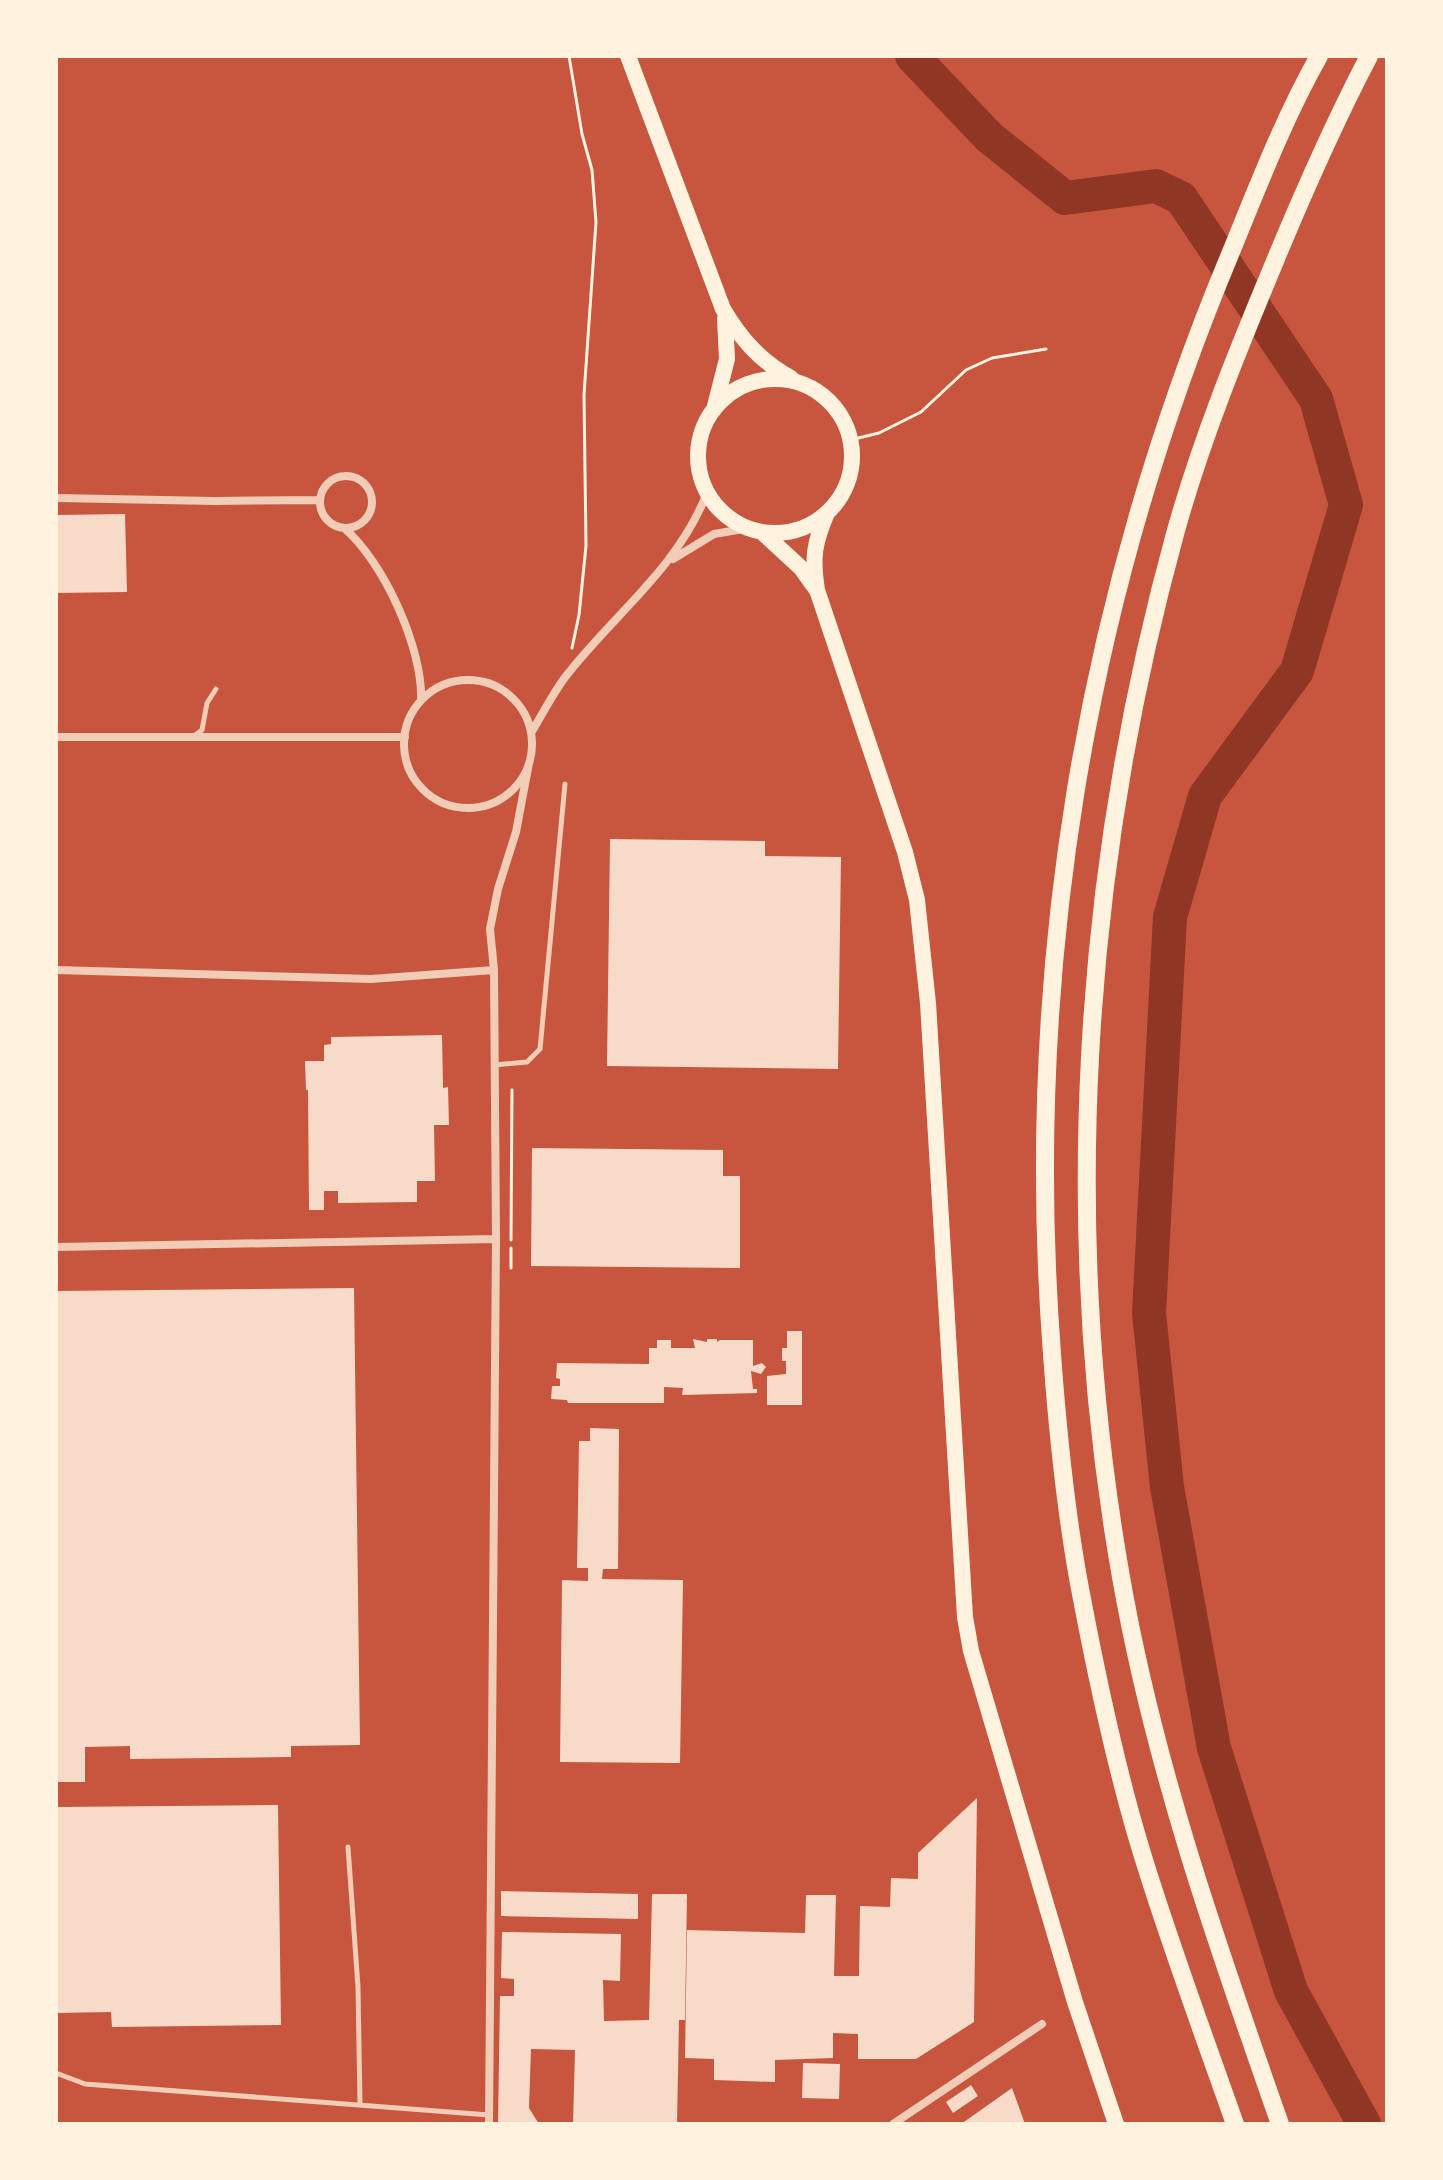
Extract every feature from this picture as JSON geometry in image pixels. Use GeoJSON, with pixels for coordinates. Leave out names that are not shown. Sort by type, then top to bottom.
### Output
{"type":"FeatureCollection","features":[{"type":"Feature","properties":{"kind":"highway"},"geometry":{"type":"LineString","coordinates":[[1235,2124],[1140,1847],[1081,1595],[1068,1513],[1046,1271],[1044,1154],[1048,1023],[1062,874],[1079,765],[1108,622],[1140,504],[1174,395],[1255,194],[1319,56]]}},
{"type":"Feature","properties":{"kind":"highway"},"geometry":{"type":"LineString","coordinates":[[1280,2124],[1186,1850],[1140,1669],[1121,1578],[1097,1385],[1088,1239],[1088,1106],[1093,992],[1119,780],[1165,574],[1224,386],[1329,134],[1369,56]]}},
{"type":"Feature","properties":{"kind":"main road"},"geometry":{"type":"LineString","coordinates":[[628,56],[723,309],[754,353],[775,370],[817,391],[832,404],[844,421],[850,440],[852,460],[848,480],[815,539],[813,565],[817,590],[905,852],[917,900],[928,1003],[965,1617],[971,1651],[1075,2002],[1116,2124]]}},
{"type":"Feature","properties":{"kind":"main road"},"geometry":{"type":"LineString","coordinates":[[715,407],[727,359],[723,309]]}},
{"type":"Feature","properties":{"kind":"main road"},"geometry":{"type":"LineString","coordinates":[[799,382],[762,379],[728,394],[706,420],[698,449],[701,479],[718,508],[732,520],[755,530],[801,568],[817,590]]}},
{"type":"Feature","properties":{"kind":"main road"},"geometry":{"type":"LineString","coordinates":[[755,530],[790,531],[803,528],[827,513]]}},
{"type":"Feature","properties":{"kind":"street"},"geometry":{"type":"LineString","coordinates":[[344,528],[361,523],[367,517],[372,501],[365,485],[350,476],[333,479],[326,484],[319,500],[320,508],[329,522],[344,528],[371,555],[416,654],[422,681],[421,700]]}},
{"type":"Feature","properties":{"kind":"street"},"geometry":{"type":"LineString","coordinates":[[531,733],[565,677],[669,562],[694,522],[707,493]]}},
{"type":"Feature","properties":{"kind":"street"},"geometry":{"type":"LineString","coordinates":[[56,498],[319,500]]}},
{"type":"Feature","properties":{"kind":"street"},"geometry":{"type":"LineString","coordinates":[[669,562],[714,534],[755,530]]}},
{"type":"Feature","properties":{"kind":"street"},"geometry":{"type":"LineString","coordinates":[[489,2120],[496,1239],[494,970],[490,929],[498,889],[516,832],[529,763],[531,733],[523,711],[510,696],[494,685],[475,680],[455,681],[436,688],[421,700],[410,717],[405,737],[405,757],[413,776],[426,792],[443,803],[462,808],[483,806],[501,799],[513,789],[529,763]]}},
{"type":"Feature","properties":{"kind":"street"},"geometry":{"type":"LineString","coordinates":[[56,737],[405,737]]}},
{"type":"Feature","properties":{"kind":"street"},"geometry":{"type":"LineString","coordinates":[[56,970],[371,979],[494,970]]}},
{"type":"Feature","properties":{"kind":"street"},"geometry":{"type":"LineString","coordinates":[[56,1247],[496,1239]]}},
{"type":"Feature","properties":{"kind":"street"},"geometry":{"type":"LineString","coordinates":[[893,2124],[1042,2024]]}},
{"type":"Feature","properties":{"kind":"lane"},"geometry":{"type":"LineString","coordinates":[[193,737],[202,730],[207,703],[216,689]]}},
{"type":"Feature","properties":{"kind":"lane"},"geometry":{"type":"LineString","coordinates":[[495,1065],[527,1062],[540,1049],[565,784]]}},
{"type":"Feature","properties":{"kind":"lane"},"geometry":{"type":"LineString","coordinates":[[348,1847],[358,1987],[360,2104]]}},
{"type":"Feature","properties":{"kind":"lane"},"geometry":{"type":"LineString","coordinates":[[56,2073],[85,2084],[360,2104],[489,2120]]}},
{"type":"Feature","properties":{"kind":"path"},"geometry":{"type":"LineString","coordinates":[[565,677],[579,615],[586,546],[584,395],[596,222],[592,170],[582,134],[569,56]]}},
{"type":"Feature","properties":{"kind":"path"},"geometry":{"type":"LineString","coordinates":[[850,440],[879,433],[921,412],[966,370],[992,358],[1046,349]]}},
{"type":"Feature","properties":{"kind":"building"},"geometry":{"type":"Polygon","coordinates":[[[125,514],[127,592],[56,593],[56,515],[125,514]]]}},
{"type":"Feature","properties":{"kind":"building"},"geometry":{"type":"Polygon","coordinates":[[[610,839],[765,841],[765,856],[841,857],[838,1069],[607,1066],[610,839]]]}},
{"type":"Feature","properties":{"kind":"building"},"geometry":{"type":"Polygon","coordinates":[[[442,1035],[443,1088],[448,1087],[449,1125],[434,1125],[435,1181],[417,1181],[417,1202],[338,1203],[338,1191],[324,1191],[324,1210],[309,1210],[305,1061],[324,1061],[324,1045],[331,1044],[331,1037],[442,1035]]]}},
{"type":"Feature","properties":{"kind":"building"},"geometry":{"type":"Polygon","coordinates":[[[532,1148],[723,1150],[723,1176],[740,1176],[740,1268],[531,1266],[532,1148]]]}},
{"type":"Feature","properties":{"kind":"building"},"geometry":{"type":"Polygon","coordinates":[[[354,1288],[360,1745],[291,1746],[291,1757],[130,1759],[130,1746],[85,1747],[85,1782],[56,1782],[56,1291],[354,1288]]]}},
{"type":"Feature","properties":{"kind":"building"},"geometry":{"type":"Polygon","coordinates":[[[787,1331],[802,1331],[802,1405],[767,1405],[767,1376],[786,1374],[782,1348],[787,1348],[787,1331]]]}},
{"type":"Feature","properties":{"kind":"building"},"geometry":{"type":"Polygon","coordinates":[[[693,1339],[707,1342],[707,1339],[717,1339],[717,1342],[753,1340],[753,1366],[762,1363],[766,1367],[761,1374],[751,1371],[753,1389],[757,1389],[757,1393],[682,1395],[683,1388],[664,1387],[664,1403],[568,1403],[567,1400],[551,1399],[552,1386],[560,1386],[560,1379],[556,1378],[557,1363],[649,1364],[649,1348],[657,1348],[657,1340],[671,1340],[671,1348],[695,1348],[693,1339]]]}},
{"type":"Feature","properties":{"kind":"building"},"geometry":{"type":"Polygon","coordinates":[[[590,1428],[619,1429],[618,1569],[603,1569],[602,1579],[683,1580],[680,1763],[560,1762],[562,1580],[588,1581],[588,1568],[577,1568],[579,1441],[590,1441],[590,1428]]]}},
{"type":"Feature","properties":{"kind":"building"},"geometry":{"type":"Polygon","coordinates":[[[977,1798],[974,2022],[916,2059],[858,2059],[858,2034],[833,2033],[833,2058],[775,2060],[775,2082],[714,2080],[714,2059],[685,2058],[687,1930],[805,1933],[806,1895],[836,1895],[834,1976],[859,1976],[860,1906],[890,1907],[891,1878],[918,1879],[918,1853],[977,1798]]]}},
{"type":"Feature","properties":{"kind":"building"},"geometry":{"type":"Polygon","coordinates":[[[278,1805],[281,2025],[112,2027],[111,2012],[56,2013],[56,1807],[278,1805]]]}},
{"type":"Feature","properties":{"kind":"building"},"geometry":{"type":"Polygon","coordinates":[[[501,1891],[638,1894],[638,1919],[501,1916],[501,1891]]]}},
{"type":"Feature","properties":{"kind":"building"},"geometry":{"type":"Polygon","coordinates":[[[652,1894],[687,1894],[685,2020],[679,2020],[677,2124],[573,2124],[575,2050],[531,2049],[529,2108],[539,2124],[498,2124],[500,1996],[514,1996],[514,1979],[501,1978],[502,1932],[621,1934],[620,1981],[603,1980],[604,2021],[649,2020],[652,1894]]]}},
{"type":"Feature","properties":{"kind":"building"},"geometry":{"type":"Polygon","coordinates":[[[803,2063],[840,2064],[839,2099],[802,2098],[803,2063]]]}},
{"type":"Feature","properties":{"kind":"building"},"geometry":{"type":"Polygon","coordinates":[[[971,2085],[978,2096],[953,2113],[946,2102],[971,2085]]]}},
{"type":"Feature","properties":{"kind":"building"},"geometry":{"type":"Polygon","coordinates":[[[1012,2088],[1025,2124],[961,2124],[1012,2088]]]}},
{"type":"Feature","properties":{"kind":"waterway"},"geometry":{"type":"LineString","coordinates":[[912,56],[989,137],[1065,198],[1156,186],[1181,198],[1316,399],[1346,505],[1297,671],[1205,796],[1170,917],[1149,1313],[1167,1487],[1214,1748],[1291,1991],[1364,2124]]}}]}
